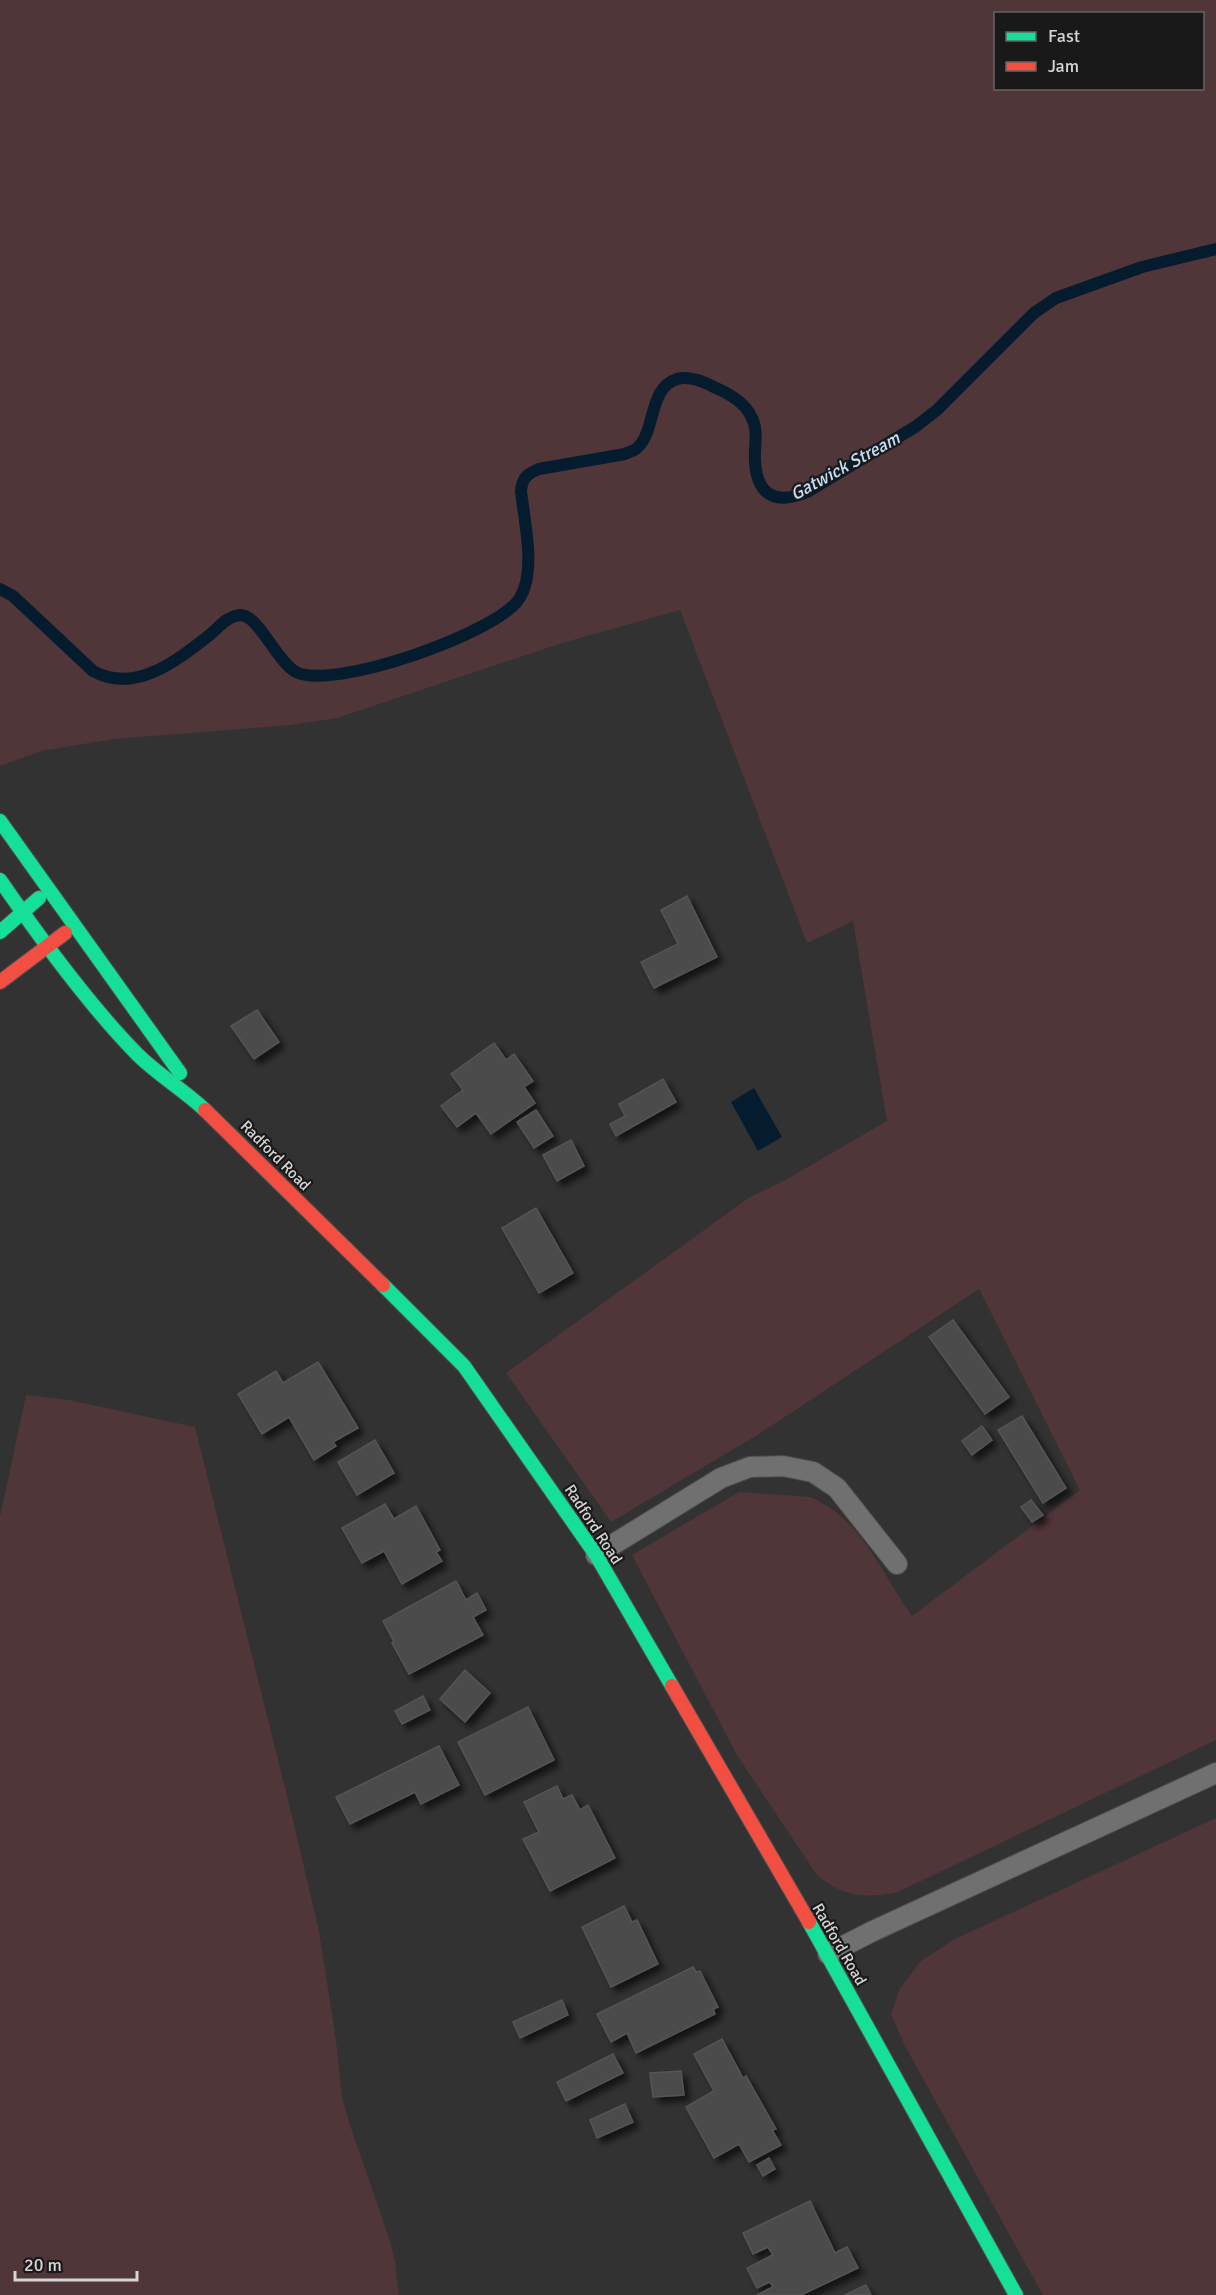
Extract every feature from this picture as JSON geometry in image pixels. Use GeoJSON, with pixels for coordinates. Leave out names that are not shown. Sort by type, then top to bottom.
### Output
{"type":"FeatureCollection","features":[{"type":"Feature","properties":{"kind":"street"},"geometry":{"type":"LineString","coordinates":[[0,821],[178,1070],[230,1132]]}},
{"type":"Feature","properties":{"kind":"street","name":"Radford Road"},"geometry":{"type":"LineString","coordinates":[[0,880],[106,1020],[139,1056],[230,1132],[464,1366],[596,1555],[828,1954],[1016,2295]]}},
{"type":"Feature","properties":{"kind":"street"},"geometry":{"type":"LineString","coordinates":[[0,932],[49,889]]}},
{"type":"Feature","properties":{"kind":"street"},"geometry":{"type":"LineString","coordinates":[[0,982],[75,925]]}},
{"type":"Feature","properties":{"kind":"lane"},"geometry":{"type":"LineString","coordinates":[[596,1555],[722,1478],[750,1467],[783,1466],[813,1472],[837,1488],[897,1564]]}},
{"type":"Feature","properties":{"kind":"lane"},"geometry":{"type":"LineString","coordinates":[[828,1954],[873,1931],[1216,1773]]}},
{"type":"Feature","properties":{"kind":"shaded area"},"geometry":{"type":"Polygon","coordinates":[[[0,0],[1216,0],[1216,1740],[898,1892],[865,1895],[836,1888],[817,1875],[737,1755],[632,1555],[739,1492],[810,1497],[828,1506],[857,1533],[912,1616],[1080,1490],[979,1289],[759,1434],[611,1522],[506,1373],[750,1197],[787,1179],[887,1121],[853,921],[807,943],[680,610],[562,643],[337,718],[291,725],[114,739],[41,751],[0,766],[0,0]]]}},
{"type":"Feature","properties":{"kind":"shaded area"},"geometry":{"type":"Polygon","coordinates":[[[26,1395],[69,1400],[195,1427],[319,1931],[336,2040],[342,2097],[390,2241],[399,2295],[0,2295],[0,1517],[26,1395]]]}},
{"type":"Feature","properties":{"kind":"shaded area"},"geometry":{"type":"Polygon","coordinates":[[[1216,1818],[1216,2295],[1043,2295],[905,2046],[891,2014],[900,1988],[921,1961],[953,1940],[1216,1818]]]}},
{"type":"Feature","properties":{"kind":"water"},"geometry":{"type":"Polygon","coordinates":[[[754,1088],[782,1137],[758,1151],[731,1102],[754,1088]]]}},
{"type":"Feature","properties":{"kind":"building"},"geometry":{"type":"Polygon","coordinates":[[[687,896],[717,957],[654,988],[641,962],[678,944],[661,910],[687,896]]]}},
{"type":"Feature","properties":{"kind":"building"},"geometry":{"type":"Polygon","coordinates":[[[257,1010],[279,1042],[254,1059],[231,1026],[257,1010]]]}},
{"type":"Feature","properties":{"kind":"building"},"geometry":{"type":"Polygon","coordinates":[[[494,1043],[506,1060],[514,1054],[533,1081],[524,1087],[535,1103],[491,1134],[476,1113],[457,1127],[441,1106],[463,1090],[451,1074],[494,1043]]]}},
{"type":"Feature","properties":{"kind":"building"},"geometry":{"type":"Polygon","coordinates":[[[663,1079],[676,1102],[616,1136],[610,1124],[625,1116],[619,1104],[663,1079]]]}},
{"type":"Feature","properties":{"kind":"building"},"geometry":{"type":"Polygon","coordinates":[[[536,1110],[553,1136],[534,1148],[517,1122],[536,1110]]]}},
{"type":"Feature","properties":{"kind":"building"},"geometry":{"type":"Polygon","coordinates":[[[571,1140],[584,1166],[557,1181],[543,1155],[571,1140]]]}},
{"type":"Feature","properties":{"kind":"building"},"geometry":{"type":"Polygon","coordinates":[[[536,1208],[573,1273],[539,1293],[502,1228],[536,1208]]]}},
{"type":"Feature","properties":{"kind":"building"},"geometry":{"type":"Polygon","coordinates":[[[953,1320],[1009,1397],[985,1414],[929,1337],[953,1320]]]}},
{"type":"Feature","properties":{"kind":"building"},"geometry":{"type":"Polygon","coordinates":[[[318,1362],[358,1428],[333,1442],[336,1446],[314,1460],[289,1417],[262,1434],[238,1394],[276,1371],[283,1383],[318,1362]]]}},
{"type":"Feature","properties":{"kind":"building"},"geometry":{"type":"Polygon","coordinates":[[[1022,1416],[1066,1488],[1043,1503],[998,1430],[1022,1416]]]}},
{"type":"Feature","properties":{"kind":"building"},"geometry":{"type":"Polygon","coordinates":[[[982,1426],[992,1440],[972,1455],[962,1441],[982,1426]]]}},
{"type":"Feature","properties":{"kind":"building"},"geometry":{"type":"Polygon","coordinates":[[[375,1440],[394,1473],[357,1495],[338,1462],[375,1440]]]}},
{"type":"Feature","properties":{"kind":"building"},"geometry":{"type":"Polygon","coordinates":[[[1031,1500],[1043,1515],[1032,1522],[1021,1507],[1031,1500]]]}},
{"type":"Feature","properties":{"kind":"building"},"geometry":{"type":"Polygon","coordinates":[[[385,1504],[394,1519],[416,1506],[440,1550],[436,1552],[442,1561],[402,1584],[384,1551],[362,1563],[342,1528],[385,1504]]]}},
{"type":"Feature","properties":{"kind":"building"},"geometry":{"type":"Polygon","coordinates":[[[456,1581],[466,1600],[477,1593],[486,1610],[473,1617],[483,1635],[409,1674],[383,1621],[456,1581]]]}},
{"type":"Feature","properties":{"kind":"building"},"geometry":{"type":"Polygon","coordinates":[[[465,1670],[490,1693],[465,1722],[440,1699],[465,1670]]]}},
{"type":"Feature","properties":{"kind":"building"},"geometry":{"type":"Polygon","coordinates":[[[423,1696],[430,1710],[402,1724],[395,1711],[423,1696]]]}},
{"type":"Feature","properties":{"kind":"building"},"geometry":{"type":"Polygon","coordinates":[[[528,1707],[554,1760],[485,1795],[458,1742],[528,1707]]]}},
{"type":"Feature","properties":{"kind":"building"},"geometry":{"type":"Polygon","coordinates":[[[439,1746],[459,1785],[421,1804],[415,1792],[350,1824],[336,1797],[439,1746]]]}},
{"type":"Feature","properties":{"kind":"building"},"geometry":{"type":"Polygon","coordinates":[[[557,1786],[563,1799],[572,1795],[580,1810],[588,1805],[615,1858],[550,1891],[523,1839],[539,1832],[524,1802],[557,1786]]]}},
{"type":"Feature","properties":{"kind":"building"},"geometry":{"type":"Polygon","coordinates":[[[624,1906],[632,1922],[637,1920],[658,1964],[611,1987],[582,1927],[624,1906]]]}},
{"type":"Feature","properties":{"kind":"building"},"geometry":{"type":"Polygon","coordinates":[[[693,1967],[696,1972],[700,1971],[718,2007],[713,2009],[715,2014],[636,2053],[627,2033],[611,2042],[597,2014],[693,1967]]]}},
{"type":"Feature","properties":{"kind":"building"},"geometry":{"type":"Polygon","coordinates":[[[562,2000],[568,2015],[520,2038],[513,2022],[562,2000]]]}},
{"type":"Feature","properties":{"kind":"building"},"geometry":{"type":"Polygon","coordinates":[[[722,2039],[743,2078],[746,2076],[776,2129],[772,2130],[781,2145],[749,2162],[739,2144],[714,2158],[686,2107],[714,2091],[694,2054],[722,2039]]]}},
{"type":"Feature","properties":{"kind":"building"},"geometry":{"type":"Polygon","coordinates":[[[613,2054],[623,2073],[566,2101],[557,2082],[613,2054]]]}},
{"type":"Feature","properties":{"kind":"building"},"geometry":{"type":"Polygon","coordinates":[[[681,2071],[684,2095],[653,2097],[650,2073],[681,2071]]]}},
{"type":"Feature","properties":{"kind":"building"},"geometry":{"type":"Polygon","coordinates":[[[625,2104],[633,2122],[597,2138],[590,2120],[625,2104]]]}},
{"type":"Feature","properties":{"kind":"building"},"geometry":{"type":"Polygon","coordinates":[[[769,2158],[775,2169],[763,2176],[757,2165],[769,2158]]]}},
{"type":"Feature","properties":{"kind":"building"},"geometry":{"type":"Polygon","coordinates":[[[810,2201],[835,2253],[847,2247],[858,2268],[801,2295],[757,2295],[773,2287],[770,2282],[757,2288],[747,2268],[773,2255],[768,2247],[753,2254],[743,2233],[810,2201]]]}},
{"type":"Feature","properties":{"kind":"building"},"geometry":{"type":"Polygon","coordinates":[[[866,2285],[871,2295],[845,2295],[866,2285]]]}},
{"type":"Feature","properties":{"kind":"waterway","name":"Gatwick Stream"},"geometry":{"type":"LineString","coordinates":[[0,589],[13,596],[93,671],[108,677],[124,679],[139,677],[168,665],[226,620],[240,615],[254,622],[281,658],[296,672],[315,676],[377,666],[449,642],[505,613],[519,599],[527,575],[528,546],[521,491],[524,480],[539,469],[625,454],[636,449],[647,432],[661,391],[677,379],[702,381],[741,403],[751,416],[755,427],[755,461],[764,490],[777,497],[796,496],[807,492],[915,427],[937,410],[1034,313],[1056,298],[1142,267],[1216,249]]}},
{"type":"Feature","properties":{"kind":"traffic: fast"},"geometry":{"type":"LineString","coordinates":[[0,821],[180,1073]]}},
{"type":"Feature","properties":{"kind":"traffic: fast"},"geometry":{"type":"LineString","coordinates":[[0,880],[65,970],[119,1035],[145,1062],[205,1110]]}},
{"type":"Feature","properties":{"kind":"traffic: fast"},"geometry":{"type":"LineString","coordinates":[[0,932],[39,898]]}},
{"type":"Feature","properties":{"kind":"traffic: fast"},"geometry":{"type":"LineString","coordinates":[[383,1285],[464,1366],[596,1555],[672,1686]]}},
{"type":"Feature","properties":{"kind":"traffic: fast"},"geometry":{"type":"LineString","coordinates":[[809,1922],[1016,2295]]}},
{"type":"Feature","properties":{"kind":"traffic: jam"},"geometry":{"type":"LineString","coordinates":[[0,982],[65,933]]}},
{"type":"Feature","properties":{"kind":"traffic: jam"},"geometry":{"type":"LineString","coordinates":[[205,1110],[383,1285]]}},
{"type":"Feature","properties":{"kind":"traffic: jam"},"geometry":{"type":"LineString","coordinates":[[672,1686],[809,1922]]}}]}
